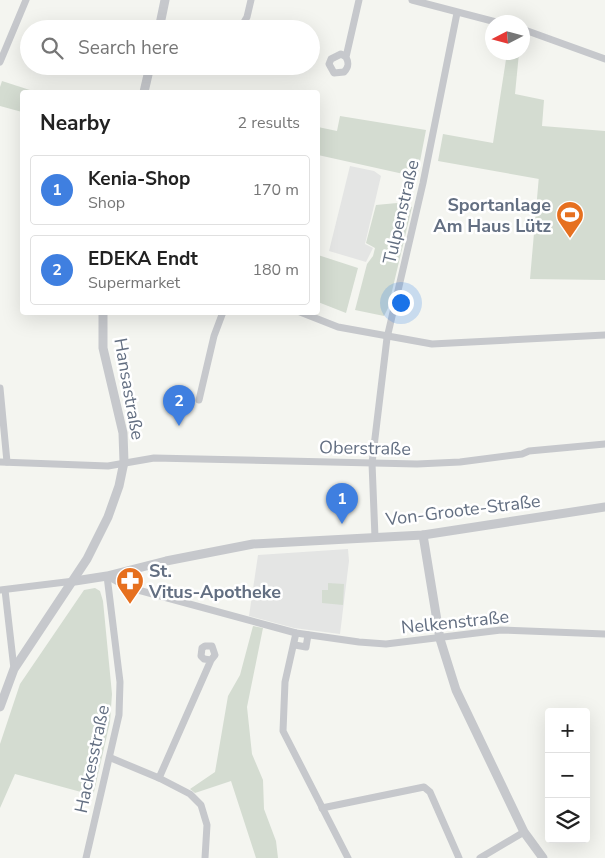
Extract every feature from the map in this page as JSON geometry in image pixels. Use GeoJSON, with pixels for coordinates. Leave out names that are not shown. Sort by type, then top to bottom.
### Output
{"type":"FeatureCollection","features":[{"type":"Feature","properties":{"kind":"street"},"geometry":{"type":"LineString","coordinates":[[0,62],[26,0]]}},
{"type":"Feature","properties":{"kind":"street"},"geometry":{"type":"LineString","coordinates":[[161,20],[165,0]]}},
{"type":"Feature","properties":{"kind":"street"},"geometry":{"type":"LineString","coordinates":[[245,20],[251,0]]}},
{"type":"Feature","properties":{"kind":"street"},"geometry":{"type":"LineString","coordinates":[[346,57],[359,0]]}},
{"type":"Feature","properties":{"kind":"street"},"geometry":{"type":"LineString","coordinates":[[412,0],[485,19]]}},
{"type":"Feature","properties":{"kind":"street","name":"Tulpenstraße"},"geometry":{"type":"LineString","coordinates":[[375,536],[372,464],[387,338],[423,183],[457,13]]}},
{"type":"Feature","properties":{"kind":"street"},"geometry":{"type":"LineString","coordinates":[[530,32],[605,59]]}},
{"type":"Feature","properties":{"kind":"street"},"geometry":{"type":"LineString","coordinates":[[144,90],[148,75]]}},
{"type":"Feature","properties":{"kind":"street","name":"Hansastraße"},"geometry":{"type":"LineString","coordinates":[[0,707],[14,669],[75,580],[108,517],[124,462],[122,426],[103,348],[103,315]]}},
{"type":"Feature","properties":{"kind":"street"},"geometry":{"type":"LineString","coordinates":[[199,400],[214,336],[222,315]]}},
{"type":"Feature","properties":{"kind":"street"},"geometry":{"type":"LineString","coordinates":[[308,315],[338,327],[387,338],[432,344],[490,343],[605,335]]}},
{"type":"Feature","properties":{"kind":"street"},"geometry":{"type":"LineString","coordinates":[[0,388],[4,462]]}},
{"type":"Feature","properties":{"kind":"street","name":"Oberstraße"},"geometry":{"type":"LineString","coordinates":[[4,462],[108,466],[154,458],[372,464],[460,462],[522,454],[529,451],[605,444]]}},
{"type":"Feature","properties":{"kind":"street","name":"Von-Groote-Straße"},"geometry":{"type":"LineString","coordinates":[[2,590],[107,576],[166,561],[253,544],[375,536],[423,535],[605,507]]}},
{"type":"Feature","properties":{"kind":"street"},"geometry":{"type":"LineString","coordinates":[[423,535],[440,639],[456,690],[524,832],[544,858]]}},
{"type":"Feature","properties":{"kind":"street","name":"Nelkenstraße"},"geometry":{"type":"LineString","coordinates":[[107,576],[126,586],[296,633],[359,642],[386,644],[440,639],[501,630],[605,634]]}},
{"type":"Feature","properties":{"kind":"street","name":"Hackesstraße"},"geometry":{"type":"LineString","coordinates":[[86,858],[119,715],[120,682],[107,576]]}},
{"type":"Feature","properties":{"kind":"street"},"geometry":{"type":"LineString","coordinates":[[2,590],[14,669]]}},
{"type":"Feature","properties":{"kind":"street"},"geometry":{"type":"LineString","coordinates":[[296,633],[295,645],[285,682],[283,731],[348,858]]}},
{"type":"Feature","properties":{"kind":"street"},"geometry":{"type":"LineString","coordinates":[[295,645],[306,647],[308,635]]}},
{"type":"Feature","properties":{"kind":"street"},"geometry":{"type":"LineString","coordinates":[[159,778],[211,660]]}},
{"type":"Feature","properties":{"kind":"street"},"geometry":{"type":"LineString","coordinates":[[110,758],[159,778],[190,794],[201,805],[207,825],[204,858]]}},
{"type":"Feature","properties":{"kind":"street"},"geometry":{"type":"LineString","coordinates":[[322,808],[424,787],[430,792],[458,858]]}},
{"type":"Feature","properties":{"kind":"street"},"geometry":{"type":"LineString","coordinates":[[480,858],[524,832]]}},
{"type":"Feature","properties":{"kind":"shaded area","name":"Sportanlage Am Haus Lütz"},"geometry":{"type":"Polygon","coordinates":[[[506,60],[518,60],[515,94],[544,100],[542,126],[605,131],[605,280],[530,279],[539,179],[438,161],[443,134],[493,143],[506,60]]]}},
{"type":"Feature","properties":{"kind":"shaded area"},"geometry":{"type":"Polygon","coordinates":[[[2,81],[30,90],[20,90],[20,111],[0,106],[0,87],[2,81]]]}},
{"type":"Feature","properties":{"kind":"shaded area"},"geometry":{"type":"Polygon","coordinates":[[[340,116],[426,130],[417,177],[320,155],[320,127],[337,131],[340,116]]]}},
{"type":"Feature","properties":{"kind":"shaded area"},"geometry":{"type":"Polygon","coordinates":[[[350,166],[374,171],[381,176],[365,244],[373,248],[366,262],[329,251],[350,166]]]}},
{"type":"Feature","properties":{"kind":"shaded area"},"geometry":{"type":"Polygon","coordinates":[[[397,203],[412,207],[388,308],[384,316],[355,310],[367,264],[373,256],[375,248],[366,243],[376,205],[397,203]]]}},
{"type":"Feature","properties":{"kind":"shaded area"},"geometry":{"type":"Polygon","coordinates":[[[320,256],[358,268],[346,313],[320,303],[320,256]]]}},
{"type":"Feature","properties":{"kind":"shaded area"},"geometry":{"type":"Polygon","coordinates":[[[348,549],[349,561],[340,634],[294,628],[249,616],[258,555],[348,549]]]}},
{"type":"Feature","properties":{"kind":"shaded area"},"geometry":{"type":"Polygon","coordinates":[[[328,583],[344,584],[343,605],[322,603],[322,590],[328,590],[328,583]]]}},
{"type":"Feature","properties":{"kind":"shaded area"},"geometry":{"type":"Polygon","coordinates":[[[95,588],[100,591],[103,601],[112,694],[110,722],[94,792],[92,795],[15,774],[0,808],[0,744],[20,684],[84,590],[95,588]]]}},
{"type":"Feature","properties":{"kind":"shaded area"},"geometry":{"type":"Polygon","coordinates":[[[253,626],[263,628],[247,707],[252,754],[263,780],[264,809],[276,841],[278,858],[256,858],[231,781],[195,793],[190,789],[215,772],[228,696],[240,675],[253,626]]]}},
{"type":"Feature","properties":{"kind":"place","name":"Sportanlage Am Haus Lütz"},"geometry":{"type":"Point","coordinates":[570,239]}},
{"type":"Feature","properties":{"kind":"place","name":"EDEKA Endt"},"geometry":{"type":"Point","coordinates":[179,426]}},
{"type":"Feature","properties":{"kind":"place","name":"Kenia-Shop"},"geometry":{"type":"Point","coordinates":[342,524]}},
{"type":"Feature","properties":{"kind":"place","name":"St. Vitus-Apotheke"},"geometry":{"type":"Point","coordinates":[130,605]}}]}
